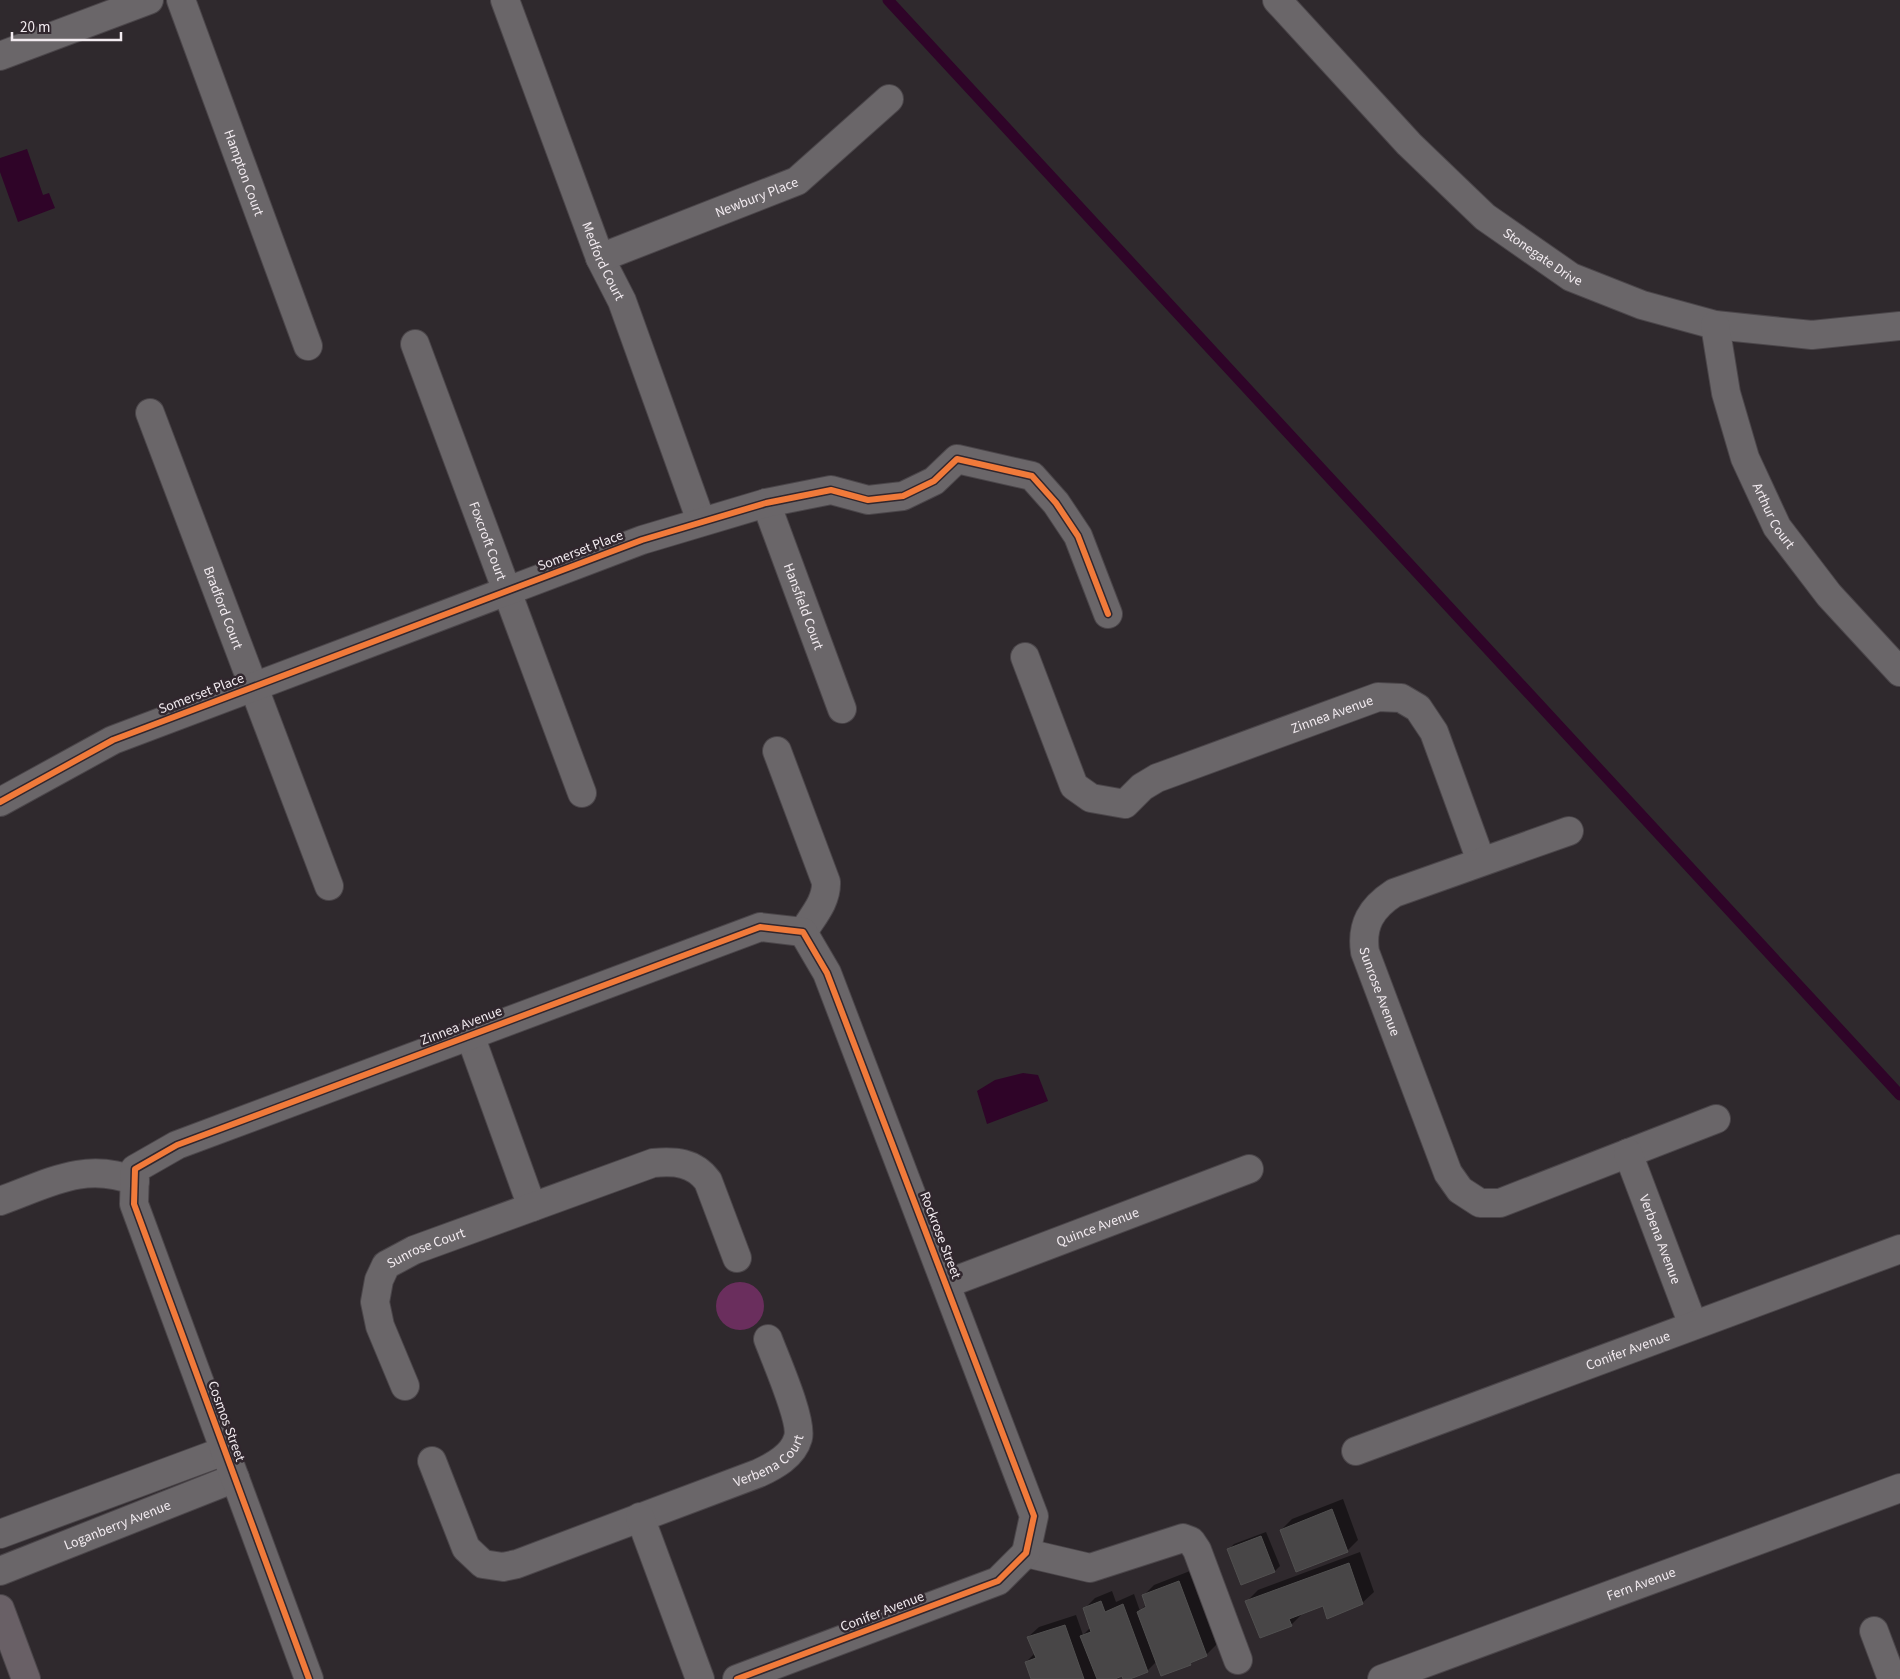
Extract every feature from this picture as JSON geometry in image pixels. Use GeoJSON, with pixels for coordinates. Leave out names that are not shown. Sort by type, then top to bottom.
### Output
{"type":"FeatureCollection","features":[{"type":"Feature","properties":{"kind":"main road"},"geometry":{"type":"LineString","coordinates":[[0,1609],[26,1679]]}},
{"type":"Feature","properties":{"kind":"street"},"geometry":{"type":"LineString","coordinates":[[0,56],[149,0]]}},
{"type":"Feature","properties":{"kind":"street","name":"Hampton Court"},"geometry":{"type":"LineString","coordinates":[[181,0],[308,346]]}},
{"type":"Feature","properties":{"kind":"street","name":"Medford Court"},"geometry":{"type":"LineString","coordinates":[[505,0],[600,258],[622,301],[700,521]]}},
{"type":"Feature","properties":{"kind":"street","name":"Stonegate Drive"},"geometry":{"type":"LineString","coordinates":[[1278,0],[1409,144],[1484,217],[1571,277],[1642,305],[1715,325],[1812,335],[1900,326]]}},
{"type":"Feature","properties":{"kind":"street","name":"Newbury Place"},"geometry":{"type":"LineString","coordinates":[[600,258],[797,181],[889,99]]}},
{"type":"Feature","properties":{"kind":"street","name":"Arthur Court"},"geometry":{"type":"LineString","coordinates":[[1715,325],[1726,394],[1745,458],[1777,526],[1829,595],[1900,672]]}},
{"type":"Feature","properties":{"kind":"street","name":"Foxcroft Court"},"geometry":{"type":"LineString","coordinates":[[415,344],[582,793]]}},
{"type":"Feature","properties":{"kind":"street","name":"Bradford Court"},"geometry":{"type":"LineString","coordinates":[[150,413],[329,886]]}},
{"type":"Feature","properties":{"kind":"street","name":"Somerset Place"},"geometry":{"type":"LineString","coordinates":[[0,802],[114,740],[642,540],[700,521],[766,503],[831,490],[868,500],[903,496],[934,481],[957,459],[1032,476],[1056,504],[1078,536],[1108,614]]}},
{"type":"Feature","properties":{"kind":"street","name":"Hansfield Court"},"geometry":{"type":"LineString","coordinates":[[766,503],[842,709]]}},
{"type":"Feature","properties":{"kind":"street","name":"Zinnea Avenue"},"geometry":{"type":"LineString","coordinates":[[1025,657],[1074,786],[1091,798],[1125,804],[1142,787],[1156,778],[1378,697],[1401,698],[1418,708],[1434,732],[1481,861]]}},
{"type":"Feature","properties":{"kind":"street"},"geometry":{"type":"LineString","coordinates":[[777,751],[826,882],[826,893],[822,902],[803,932]]}},
{"type":"Feature","properties":{"kind":"street","name":"Sunrose Avenue"},"geometry":{"type":"LineString","coordinates":[[1569,831],[1481,861],[1380,902],[1367,919],[1363,938],[1365,952],[1448,1173],[1460,1190],[1480,1203],[1500,1203],[1628,1153]]}},
{"type":"Feature","properties":{"kind":"street","name":"Zinnea Avenue"},"geometry":{"type":"LineString","coordinates":[[135,1175],[177,1145],[760,927],[803,932]]}},
{"type":"Feature","properties":{"kind":"street","name":"Rockrose Street"},"geometry":{"type":"LineString","coordinates":[[803,932],[828,973],[1034,1516],[1026,1553]]}},
{"type":"Feature","properties":{"kind":"street"},"geometry":{"type":"LineString","coordinates":[[470,1035],[532,1206]]}},
{"type":"Feature","properties":{"kind":"street"},"geometry":{"type":"LineString","coordinates":[[1628,1153],[1716,1120]]}},
{"type":"Feature","properties":{"kind":"street","name":"Verbena Avenue"},"geometry":{"type":"LineString","coordinates":[[1628,1153],[1693,1325]]}},
{"type":"Feature","properties":{"kind":"street","name":"Sunrose Court"},"geometry":{"type":"LineString","coordinates":[[405,1386],[380,1326],[375,1302],[379,1280],[386,1265],[414,1250],[653,1163],[670,1161],[689,1165],[700,1170],[708,1180],[737,1258]]}},
{"type":"Feature","properties":{"kind":"street","name":"Quince Avenue"},"geometry":{"type":"LineString","coordinates":[[946,1284],[1249,1169]]}},
{"type":"Feature","properties":{"kind":"street"},"geometry":{"type":"LineString","coordinates":[[0,1201],[79,1173],[97,1172],[135,1175]]}},
{"type":"Feature","properties":{"kind":"street","name":"Cosmos Street"},"geometry":{"type":"LineString","coordinates":[[135,1175],[134,1204],[309,1679]]}},
{"type":"Feature","properties":{"kind":"street","name":"Conifer Avenue"},"geometry":{"type":"LineString","coordinates":[[1356,1451],[1900,1249]]}},
{"type":"Feature","properties":{"kind":"street","name":"Verbena Court"},"geometry":{"type":"LineString","coordinates":[[432,1461],[466,1548],[483,1564],[502,1567],[518,1564],[759,1474],[779,1464],[793,1447],[798,1437],[797,1419],[768,1339]]}},
{"type":"Feature","properties":{"kind":"street"},"geometry":{"type":"LineString","coordinates":[[0,1534],[224,1450]]}},
{"type":"Feature","properties":{"kind":"street","name":"Loganberry Avenue"},"geometry":{"type":"LineString","coordinates":[[0,1571],[234,1478]]}},
{"type":"Feature","properties":{"kind":"street","name":"Fern Avenue"},"geometry":{"type":"LineString","coordinates":[[1382,1679],[1900,1488]]}},
{"type":"Feature","properties":{"kind":"street"},"geometry":{"type":"LineString","coordinates":[[640,1518],[700,1679]]}},
{"type":"Feature","properties":{"kind":"street"},"geometry":{"type":"LineString","coordinates":[[1026,1553],[1090,1568],[1183,1538],[1191,1541],[1197,1550],[1238,1660]]}},
{"type":"Feature","properties":{"kind":"street","name":"Conifer Avenue"},"geometry":{"type":"LineString","coordinates":[[737,1679],[998,1581],[1026,1553]]}},
{"type":"Feature","properties":{"kind":"street"},"geometry":{"type":"LineString","coordinates":[[1874,1631],[1892,1679]]}},
{"type":"Feature","properties":{"kind":"shaded area"},"geometry":{"type":"Polygon","coordinates":[[[27,149],[43,195],[49,193],[55,208],[18,222],[0,172],[0,158],[27,149]]]}},
{"type":"Feature","properties":{"kind":"shaded area"},"geometry":{"type":"Polygon","coordinates":[[[1023,1073],[1038,1075],[1048,1101],[987,1124],[977,1091],[995,1080],[1023,1073]]]}},
{"type":"Feature","properties":{"kind":"shaded area"},"geometry":{"type":"Polygon","coordinates":[[[735,1282],[745,1282],[757,1289],[764,1301],[764,1311],[757,1323],[745,1330],[735,1330],[727,1326],[720,1319],[716,1311],[716,1301],[720,1293],[727,1286],[735,1282]]]}},
{"type":"Feature","properties":{"kind":"building"},"geometry":{"type":"Polygon","coordinates":[[[1332,1509],[1348,1552],[1296,1572],[1280,1530],[1332,1509]]]}},
{"type":"Feature","properties":{"kind":"building"},"geometry":{"type":"Polygon","coordinates":[[[1261,1536],[1275,1572],[1241,1585],[1227,1549],[1261,1536]]]}},
{"type":"Feature","properties":{"kind":"building"},"geometry":{"type":"Polygon","coordinates":[[[1349,1563],[1363,1604],[1327,1619],[1323,1606],[1289,1619],[1292,1626],[1260,1638],[1245,1601],[1349,1563]]]}},
{"type":"Feature","properties":{"kind":"building"},"geometry":{"type":"Polygon","coordinates":[[[1179,1581],[1207,1656],[1190,1663],[1191,1665],[1161,1676],[1137,1612],[1146,1607],[1142,1595],[1179,1581]]]}},
{"type":"Feature","properties":{"kind":"building"},"geometry":{"type":"Polygon","coordinates":[[[1101,1601],[1105,1612],[1123,1604],[1148,1672],[1130,1679],[1123,1679],[1122,1676],[1115,1679],[1097,1679],[1080,1636],[1091,1632],[1083,1608],[1101,1601]]]}},
{"type":"Feature","properties":{"kind":"building"},"geometry":{"type":"Polygon","coordinates":[[[1065,1625],[1084,1679],[1031,1679],[1025,1662],[1036,1658],[1027,1637],[1065,1625]]]}},
{"type":"Feature","properties":{"kind":"waterway"},"geometry":{"type":"LineString","coordinates":[[888,0],[1900,1095]]}},
{"type":"Feature","properties":{"kind":"cycle path"},"geometry":{"type":"LineString","coordinates":[[0,802],[113,740],[642,540],[766,503],[831,490],[868,500],[903,496],[934,481],[957,459],[1032,476],[1056,503],[1078,536],[1108,614]]}},
{"type":"Feature","properties":{"kind":"cycle path"},"geometry":{"type":"LineString","coordinates":[[309,1679],[134,1204],[135,1169],[177,1145],[760,927],[803,932],[827,973],[1034,1516],[1026,1553],[998,1581],[737,1679]]}}]}
